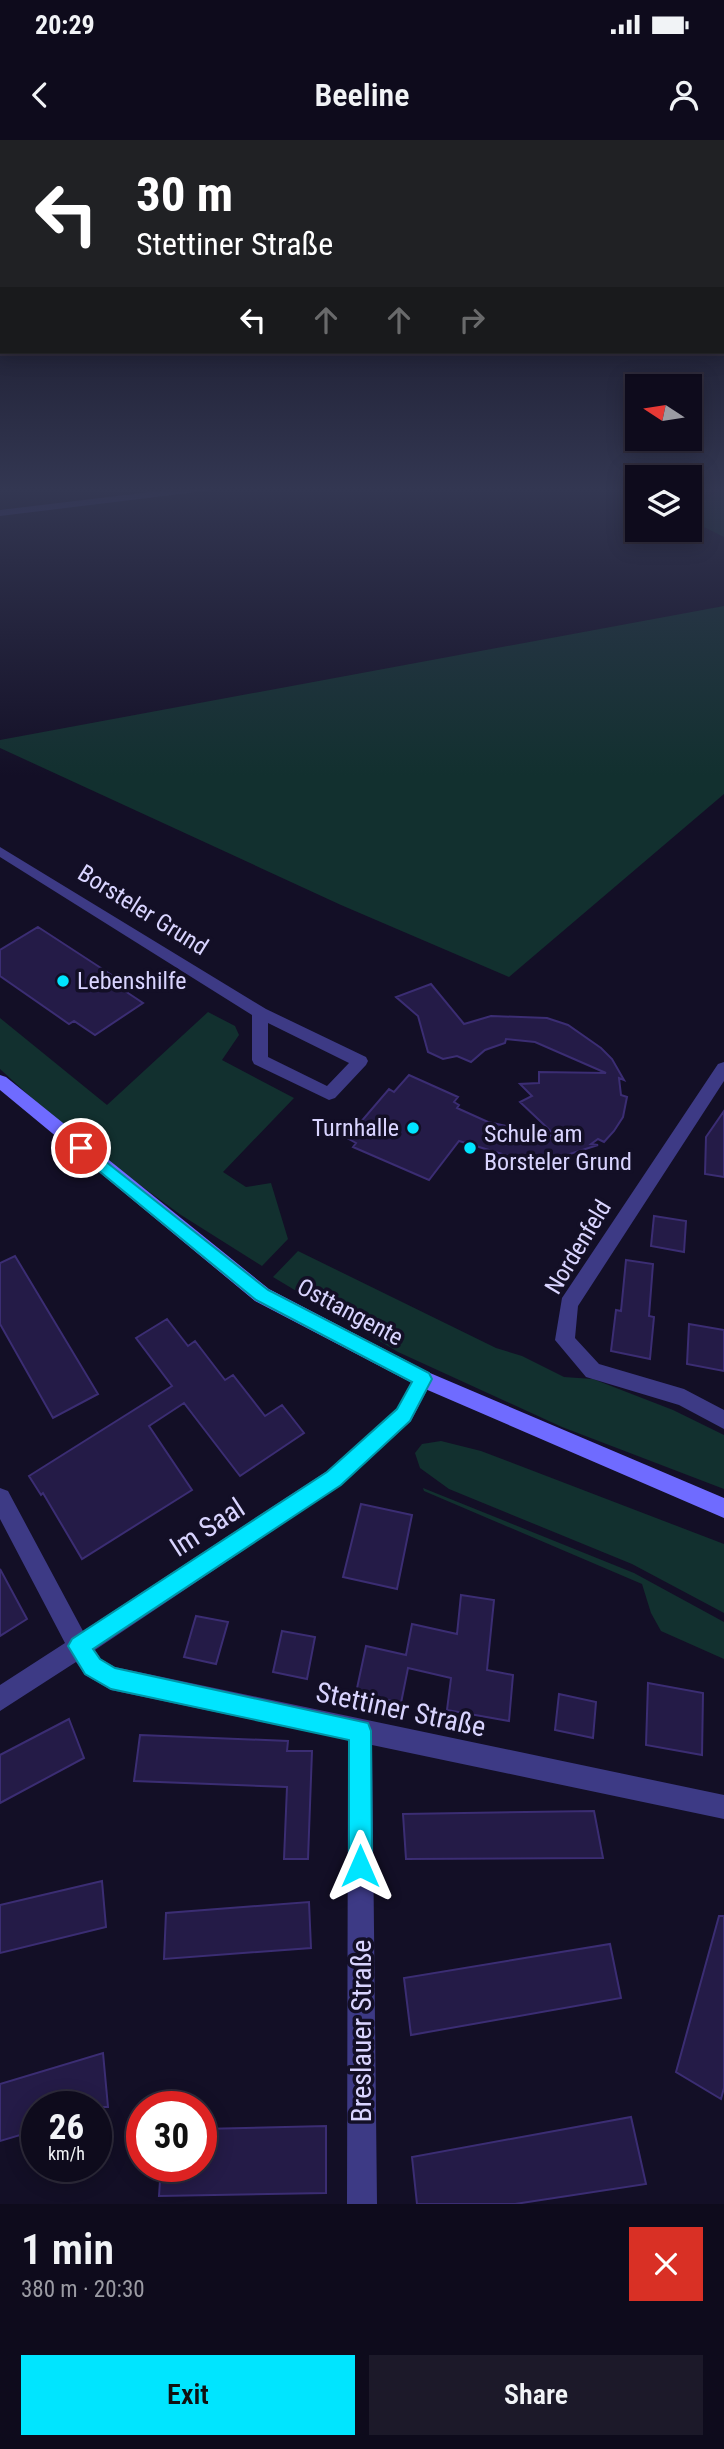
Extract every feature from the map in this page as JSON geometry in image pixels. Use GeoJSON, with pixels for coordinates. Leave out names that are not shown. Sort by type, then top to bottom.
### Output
{"type":"FeatureCollection","features":[{"type":"Feature","properties":{"kind":"main road","name":"Osttangente"},"geometry":{"type":"LineString","coordinates":[[0,1081],[243,1281],[315,1324],[423,1379],[724,1508]]}},
{"type":"Feature","properties":{"kind":"street","name":"Borsteler Grund"},"geometry":{"type":"LineString","coordinates":[[0,851],[260,1013],[360,1061],[329,1094],[260,1059],[260,1013]]}},
{"type":"Feature","properties":{"kind":"street","name":"Nordenfeld"},"geometry":{"type":"LineString","coordinates":[[724,1068],[569,1304],[565,1340],[593,1371],[684,1398],[724,1420]]}},
{"type":"Feature","properties":{"kind":"street","name":"Im Saal"},"geometry":{"type":"LineString","coordinates":[[0,1699],[334,1478],[404,1415],[423,1379]]}},
{"type":"Feature","properties":{"kind":"street","name":"Stettiner Straße"},"geometry":{"type":"LineString","coordinates":[[0,1498],[79,1646],[93,1667],[111,1678],[724,1807]]}},
{"type":"Feature","properties":{"kind":"street","name":"Breslauer Straße"},"geometry":{"type":"LineString","coordinates":[[360,1731],[362,2204]]}},
{"type":"Feature","properties":{"kind":"green space"},"geometry":{"type":"Polygon","coordinates":[[[724,606],[724,794],[509,977],[341,905],[0,748],[0,740],[724,606]]]}},
{"type":"Feature","properties":{"kind":"green space"},"geometry":{"type":"Polygon","coordinates":[[[208,1012],[235,1026],[239,1035],[222,1060],[294,1098],[223,1172],[246,1187],[271,1183],[288,1239],[262,1266],[181,1215],[73,1136],[0,1069],[0,1018],[107,1105],[208,1012]]]}},
{"type":"Feature","properties":{"kind":"green space"},"geometry":{"type":"Polygon","coordinates":[[[298,1251],[496,1348],[522,1356],[564,1377],[593,1379],[673,1410],[724,1435],[724,1489],[562,1427],[398,1352],[273,1277],[298,1251]]]}},
{"type":"Feature","properties":{"kind":"green space"},"geometry":{"type":"Polygon","coordinates":[[[441,1441],[481,1451],[724,1544],[724,1613],[632,1564],[449,1489],[420,1468],[415,1453],[422,1444],[441,1441]]]}},
{"type":"Feature","properties":{"kind":"green space"},"geometry":{"type":"Polygon","coordinates":[[[423,1488],[634,1573],[724,1622],[724,1659],[661,1631],[651,1613],[642,1584],[424,1491],[423,1488]]]}},
{"type":"Feature","properties":{"kind":"building","name":"Lebenshilfe"},"geometry":{"type":"Polygon","coordinates":[[[38,927],[127,985],[122,989],[143,1003],[95,1035],[74,1021],[69,1024],[0,976],[0,950],[38,927]]]}},
{"type":"Feature","properties":{"kind":"building"},"geometry":{"type":"Polygon","coordinates":[[[431,984],[464,1024],[491,1016],[547,1018],[568,1025],[601,1048],[612,1059],[624,1080],[619,1078],[621,1095],[627,1097],[623,1117],[614,1131],[604,1142],[598,1139],[591,1144],[598,1145],[554,1159],[522,1160],[459,1141],[429,1180],[353,1147],[356,1143],[347,1138],[389,1089],[394,1092],[409,1075],[458,1097],[454,1102],[459,1105],[457,1108],[488,1122],[557,1137],[520,1102],[532,1096],[520,1084],[539,1083],[539,1072],[606,1073],[535,1042],[506,1039],[505,1043],[485,1050],[471,1062],[457,1056],[443,1059],[428,1052],[418,1016],[396,997],[431,984]]]}},
{"type":"Feature","properties":{"kind":"building"},"geometry":{"type":"Polygon","coordinates":[[[724,1111],[724,1177],[705,1174],[706,1137],[724,1111]]]}},
{"type":"Feature","properties":{"kind":"building"},"geometry":{"type":"Polygon","coordinates":[[[654,1216],[686,1221],[684,1252],[651,1246],[654,1216]]]}},
{"type":"Feature","properties":{"kind":"building"},"geometry":{"type":"Polygon","coordinates":[[[15,1256],[98,1394],[53,1418],[0,1324],[0,1263],[15,1256]]]}},
{"type":"Feature","properties":{"kind":"building"},"geometry":{"type":"Polygon","coordinates":[[[626,1260],[653,1264],[649,1316],[654,1317],[650,1359],[611,1351],[616,1310],[621,1311],[626,1260]]]}},
{"type":"Feature","properties":{"kind":"building"},"geometry":{"type":"Polygon","coordinates":[[[167,1319],[188,1346],[195,1341],[225,1380],[233,1375],[265,1416],[282,1405],[304,1433],[240,1476],[184,1403],[149,1426],[192,1490],[82,1559],[43,1493],[41,1495],[29,1476],[172,1386],[136,1338],[167,1319]]]}},
{"type":"Feature","properties":{"kind":"building"},"geometry":{"type":"Polygon","coordinates":[[[689,1324],[724,1330],[724,1371],[687,1364],[689,1324]]]}},
{"type":"Feature","properties":{"kind":"building"},"geometry":{"type":"Polygon","coordinates":[[[361,1504],[412,1515],[397,1589],[343,1577],[361,1504]]]}},
{"type":"Feature","properties":{"kind":"building"},"geometry":{"type":"Polygon","coordinates":[[[0,1569],[27,1619],[0,1636],[0,1569]]]}},
{"type":"Feature","properties":{"kind":"building"},"geometry":{"type":"Polygon","coordinates":[[[461,1595],[494,1600],[487,1670],[513,1675],[509,1721],[447,1710],[451,1678],[408,1668],[401,1703],[356,1693],[366,1646],[406,1655],[412,1624],[457,1634],[461,1595]]]}},
{"type":"Feature","properties":{"kind":"building"},"geometry":{"type":"Polygon","coordinates":[[[196,1616],[228,1622],[216,1664],[184,1657],[196,1616]]]}},
{"type":"Feature","properties":{"kind":"building"},"geometry":{"type":"Polygon","coordinates":[[[282,1631],[315,1637],[307,1679],[273,1672],[282,1631]]]}},
{"type":"Feature","properties":{"kind":"building"},"geometry":{"type":"Polygon","coordinates":[[[648,1683],[703,1693],[702,1755],[646,1745],[648,1683]]]}},
{"type":"Feature","properties":{"kind":"building"},"geometry":{"type":"Polygon","coordinates":[[[559,1694],[596,1702],[593,1738],[555,1730],[559,1694]]]}},
{"type":"Feature","properties":{"kind":"building"},"geometry":{"type":"Polygon","coordinates":[[[69,1719],[84,1758],[0,1803],[0,1755],[69,1719]]]}},
{"type":"Feature","properties":{"kind":"building"},"geometry":{"type":"Polygon","coordinates":[[[140,1735],[288,1741],[287,1751],[312,1751],[308,1859],[284,1859],[287,1787],[134,1781],[140,1735]]]}},
{"type":"Feature","properties":{"kind":"building"},"geometry":{"type":"Polygon","coordinates":[[[594,1811],[603,1858],[406,1859],[403,1814],[594,1811]]]}},
{"type":"Feature","properties":{"kind":"building"},"geometry":{"type":"Polygon","coordinates":[[[102,1881],[106,1927],[0,1953],[0,1905],[102,1881]]]}},
{"type":"Feature","properties":{"kind":"building"},"geometry":{"type":"Polygon","coordinates":[[[309,1902],[311,1948],[164,1959],[166,1913],[309,1902]]]}},
{"type":"Feature","properties":{"kind":"building"},"geometry":{"type":"Polygon","coordinates":[[[719,1916],[724,1916],[724,2088],[721,2099],[676,2072],[719,1916]]]}},
{"type":"Feature","properties":{"kind":"building"},"geometry":{"type":"Polygon","coordinates":[[[610,1944],[621,1998],[411,2035],[404,1978],[610,1944]]]}},
{"type":"Feature","properties":{"kind":"building"},"geometry":{"type":"Polygon","coordinates":[[[103,2053],[107,2091],[21,2091],[21,2135],[0,2141],[0,2084],[103,2053]]]}},
{"type":"Feature","properties":{"kind":"building"},"geometry":{"type":"Polygon","coordinates":[[[631,2117],[646,2184],[515,2204],[417,2204],[412,2157],[631,2117]]]}},
{"type":"Feature","properties":{"kind":"building"},"geometry":{"type":"Polygon","coordinates":[[[326,2126],[326,2193],[159,2196],[160,2182],[217,2182],[217,2129],[326,2126]]]}},
{"type":"Feature","properties":{"kind":"place","name":"Lebenshilfe"},"geometry":{"type":"Point","coordinates":[63,981]}},
{"type":"Feature","properties":{"kind":"place","name":"Turnhalle"},"geometry":{"type":"Point","coordinates":[413,1128]}},
{"type":"Feature","properties":{"kind":"place","name":"Schule am Borsteler Grund"},"geometry":{"type":"Point","coordinates":[470,1148]}},
{"type":"Feature","properties":{"kind":"route"},"geometry":{"type":"LineString","coordinates":[[81,1148],[262,1295],[423,1379],[404,1415],[334,1478],[79,1646],[93,1667],[111,1678],[360,1731],[360,1866]]}}]}
